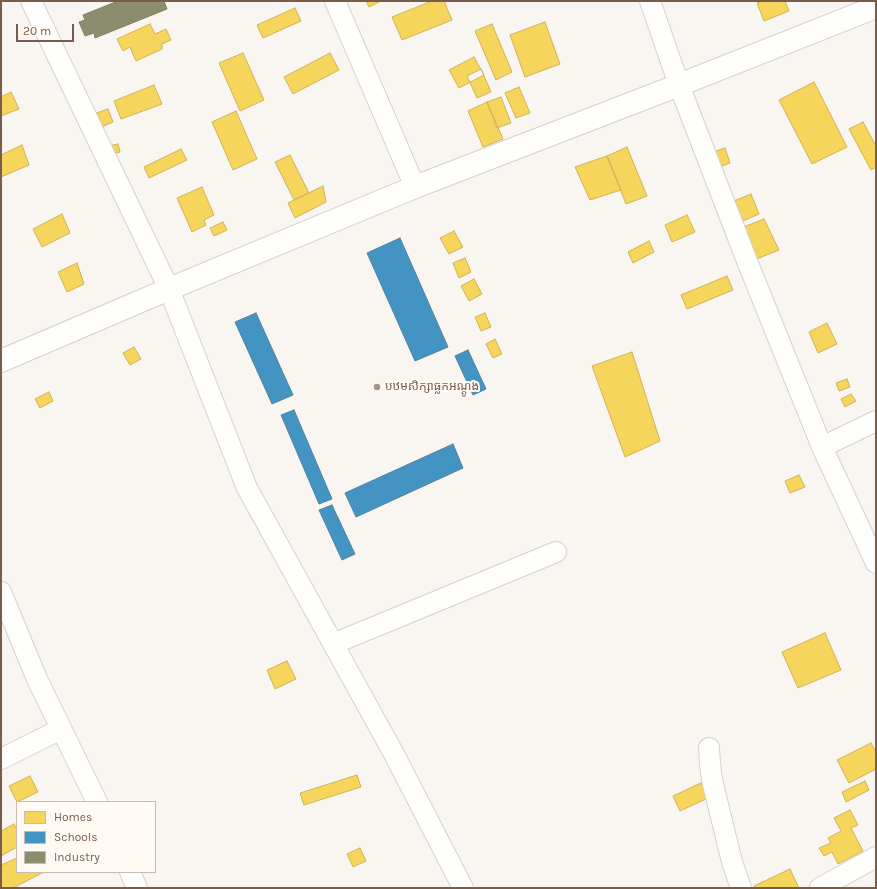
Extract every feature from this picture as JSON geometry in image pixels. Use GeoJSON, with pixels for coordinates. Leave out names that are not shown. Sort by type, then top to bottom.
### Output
{"type":"FeatureCollection","features":[{"type":"Feature","properties":{"kind":"street"},"geometry":{"type":"LineString","coordinates":[[31,1],[169,289],[247,488],[394,754],[463,888]]}},
{"type":"Feature","properties":{"kind":"street"},"geometry":{"type":"LineString","coordinates":[[335,1],[415,187]]}},
{"type":"Feature","properties":{"kind":"street"},"geometry":{"type":"LineString","coordinates":[[650,1],[680,85],[747,261],[822,447],[876,563]]}},
{"type":"Feature","properties":{"kind":"street"},"geometry":{"type":"LineString","coordinates":[[1,361],[169,289],[415,187],[680,85],[876,7]]}},
{"type":"Feature","properties":{"kind":"street"},"geometry":{"type":"LineString","coordinates":[[822,447],[876,421]]}},
{"type":"Feature","properties":{"kind":"street"},"geometry":{"type":"LineString","coordinates":[[333,644],[556,552]]}},
{"type":"Feature","properties":{"kind":"street"},"geometry":{"type":"LineString","coordinates":[[1,592],[37,678],[97,801]]}},
{"type":"Feature","properties":{"kind":"street"},"geometry":{"type":"LineString","coordinates":[[1,759],[61,729]]}},
{"type":"Feature","properties":{"kind":"street"},"geometry":{"type":"LineString","coordinates":[[709,748],[712,780],[732,862],[741,888]]}},
{"type":"Feature","properties":{"kind":"street"},"geometry":{"type":"LineString","coordinates":[[820,888],[876,857]]}},
{"type":"Feature","properties":{"kind":"street"},"geometry":{"type":"LineString","coordinates":[[130,873],[137,888]]}},
{"type":"Feature","properties":{"kind":"building: Homes"},"geometry":{"type":"Polygon","coordinates":[[[366,1],[381,1],[369,7],[366,1]]]}},
{"type":"Feature","properties":{"kind":"building: Homes"},"geometry":{"type":"Polygon","coordinates":[[[432,1],[444,1],[452,20],[402,40],[392,17],[432,1]]]}},
{"type":"Feature","properties":{"kind":"building: Homes"},"geometry":{"type":"Polygon","coordinates":[[[763,1],[785,1],[789,11],[764,21],[757,3],[763,1]]]}},
{"type":"Feature","properties":{"kind":"building: Homes"},"geometry":{"type":"Polygon","coordinates":[[[295,8],[301,21],[263,38],[257,25],[295,8]]]}},
{"type":"Feature","properties":{"kind":"building: Homes"},"geometry":{"type":"Polygon","coordinates":[[[545,22],[560,64],[525,77],[510,35],[545,22]]]}},
{"type":"Feature","properties":{"kind":"building: Homes"},"geometry":{"type":"Polygon","coordinates":[[[150,24],[155,34],[166,29],[171,40],[162,44],[162,49],[136,61],[130,47],[123,51],[117,39],[150,24]]]}},
{"type":"Feature","properties":{"kind":"building: Homes"},"geometry":{"type":"Polygon","coordinates":[[[492,24],[512,72],[496,80],[475,31],[492,24]]]}},
{"type":"Feature","properties":{"kind":"building: Homes"},"geometry":{"type":"Polygon","coordinates":[[[243,53],[264,100],[240,111],[219,63],[243,53]]]}},
{"type":"Feature","properties":{"kind":"building: Homes"},"geometry":{"type":"Polygon","coordinates":[[[330,53],[339,70],[293,94],[284,77],[330,53]]]}},
{"type":"Feature","properties":{"kind":"building: Homes"},"geometry":{"type":"Polygon","coordinates":[[[474,57],[484,75],[459,88],[449,70],[474,57]]]}},
{"type":"Feature","properties":{"kind":"building: Homes"},"geometry":{"type":"Polygon","coordinates":[[[481,69],[491,92],[477,98],[467,76],[481,69]]]}},
{"type":"Feature","properties":{"kind":"building: Homes"},"geometry":{"type":"Polygon","coordinates":[[[814,82],[847,147],[812,164],[779,100],[814,82]]]}},
{"type":"Feature","properties":{"kind":"building: Homes"},"geometry":{"type":"Polygon","coordinates":[[[154,85],[162,104],[121,119],[114,101],[154,85]]]}},
{"type":"Feature","properties":{"kind":"building: Homes"},"geometry":{"type":"Polygon","coordinates":[[[519,87],[530,113],[516,118],[505,93],[519,87]]]}},
{"type":"Feature","properties":{"kind":"building: Homes"},"geometry":{"type":"Polygon","coordinates":[[[11,92],[19,109],[1,116],[1,97],[11,92]]]}},
{"type":"Feature","properties":{"kind":"building: Homes"},"geometry":{"type":"Polygon","coordinates":[[[501,97],[511,123],[497,128],[487,102],[501,97]]]}},
{"type":"Feature","properties":{"kind":"building: Homes"},"geometry":{"type":"Polygon","coordinates":[[[487,102],[503,139],[483,147],[468,111],[487,102]]]}},
{"type":"Feature","properties":{"kind":"building: Homes"},"geometry":{"type":"Polygon","coordinates":[[[108,109],[113,122],[97,129],[91,115],[108,109]]]}},
{"type":"Feature","properties":{"kind":"building: Homes"},"geometry":{"type":"Polygon","coordinates":[[[236,111],[257,159],[233,170],[212,122],[236,111]]]}},
{"type":"Feature","properties":{"kind":"building: Homes"},"geometry":{"type":"Polygon","coordinates":[[[863,122],[876,146],[876,167],[871,170],[849,129],[863,122]]]}},
{"type":"Feature","properties":{"kind":"building: Homes"},"geometry":{"type":"Polygon","coordinates":[[[118,144],[120,152],[110,155],[108,146],[118,144]]]}},
{"type":"Feature","properties":{"kind":"building: Homes"},"geometry":{"type":"Polygon","coordinates":[[[22,145],[29,165],[1,177],[1,155],[22,145]]]}},
{"type":"Feature","properties":{"kind":"building: Homes"},"geometry":{"type":"Polygon","coordinates":[[[627,147],[647,196],[626,204],[607,156],[627,147]]]}},
{"type":"Feature","properties":{"kind":"building: Homes"},"geometry":{"type":"Polygon","coordinates":[[[725,148],[730,163],[714,169],[708,154],[725,148]]]}},
{"type":"Feature","properties":{"kind":"building: Homes"},"geometry":{"type":"Polygon","coordinates":[[[181,149],[187,160],[149,178],[144,167],[181,149]]]}},
{"type":"Feature","properties":{"kind":"building: Homes"},"geometry":{"type":"Polygon","coordinates":[[[290,155],[309,193],[294,200],[275,162],[290,155]]]}},
{"type":"Feature","properties":{"kind":"building: Homes"},"geometry":{"type":"Polygon","coordinates":[[[607,156],[621,190],[590,200],[575,167],[607,156]]]}},
{"type":"Feature","properties":{"kind":"building: Homes"},"geometry":{"type":"Polygon","coordinates":[[[323,186],[326,202],[295,218],[288,203],[323,186]]]}},
{"type":"Feature","properties":{"kind":"building: Homes"},"geometry":{"type":"Polygon","coordinates":[[[202,187],[214,215],[204,220],[206,225],[192,232],[177,198],[202,187]]]}},
{"type":"Feature","properties":{"kind":"building: Homes"},"geometry":{"type":"Polygon","coordinates":[[[751,194],[759,214],[743,221],[734,201],[751,194]]]}},
{"type":"Feature","properties":{"kind":"building: Homes"},"geometry":{"type":"Polygon","coordinates":[[[62,214],[70,233],[42,247],[33,229],[62,214]]]}},
{"type":"Feature","properties":{"kind":"building: Homes"},"geometry":{"type":"Polygon","coordinates":[[[687,215],[695,232],[672,242],[665,225],[687,215]]]}},
{"type":"Feature","properties":{"kind":"building: Homes"},"geometry":{"type":"Polygon","coordinates":[[[764,219],[779,250],[749,262],[741,228],[764,219]]]}},
{"type":"Feature","properties":{"kind":"building: Homes"},"geometry":{"type":"Polygon","coordinates":[[[223,222],[227,230],[214,236],[210,228],[223,222]]]}},
{"type":"Feature","properties":{"kind":"building: Homes"},"geometry":{"type":"Polygon","coordinates":[[[454,231],[463,247],[449,254],[440,238],[454,231]]]}},
{"type":"Feature","properties":{"kind":"building: Homes"},"geometry":{"type":"Polygon","coordinates":[[[649,241],[654,252],[633,263],[628,252],[649,241]]]}},
{"type":"Feature","properties":{"kind":"building: Homes"},"geometry":{"type":"Polygon","coordinates":[[[465,258],[471,272],[459,278],[453,263],[465,258]]]}},
{"type":"Feature","properties":{"kind":"building: Homes"},"geometry":{"type":"Polygon","coordinates":[[[77,263],[84,284],[67,292],[58,272],[77,263]]]}},
{"type":"Feature","properties":{"kind":"building: Homes"},"geometry":{"type":"Polygon","coordinates":[[[727,276],[733,290],[687,309],[681,295],[727,276]]]}},
{"type":"Feature","properties":{"kind":"building: Homes"},"geometry":{"type":"Polygon","coordinates":[[[474,279],[482,294],[469,301],[461,286],[474,279]]]}},
{"type":"Feature","properties":{"kind":"building: Homes"},"geometry":{"type":"Polygon","coordinates":[[[485,313],[491,327],[481,331],[475,317],[485,313]]]}},
{"type":"Feature","properties":{"kind":"building: Homes"},"geometry":{"type":"Polygon","coordinates":[[[827,323],[837,344],[818,353],[809,332],[827,323]]]}},
{"type":"Feature","properties":{"kind":"building: Homes"},"geometry":{"type":"Polygon","coordinates":[[[495,339],[502,354],[493,358],[486,344],[495,339]]]}},
{"type":"Feature","properties":{"kind":"building: Homes"},"geometry":{"type":"Polygon","coordinates":[[[134,347],[141,359],[130,365],[123,353],[134,347]]]}},
{"type":"Feature","properties":{"kind":"building: Homes"},"geometry":{"type":"Polygon","coordinates":[[[632,352],[660,441],[625,457],[592,366],[632,352]]]}},
{"type":"Feature","properties":{"kind":"building: Homes"},"geometry":{"type":"Polygon","coordinates":[[[847,379],[850,387],[839,391],[836,383],[847,379]]]}},
{"type":"Feature","properties":{"kind":"building: Homes"},"geometry":{"type":"Polygon","coordinates":[[[49,392],[53,401],[40,408],[35,399],[49,392]]]}},
{"type":"Feature","properties":{"kind":"building: Homes"},"geometry":{"type":"Polygon","coordinates":[[[851,394],[856,401],[845,407],[841,399],[851,394]]]}},
{"type":"Feature","properties":{"kind":"building: Homes"},"geometry":{"type":"Polygon","coordinates":[[[799,475],[805,487],[790,493],[785,481],[799,475]]]}},
{"type":"Feature","properties":{"kind":"building: Homes"},"geometry":{"type":"Polygon","coordinates":[[[825,633],[841,670],[798,688],[782,652],[825,633]]]}},
{"type":"Feature","properties":{"kind":"building: Homes"},"geometry":{"type":"Polygon","coordinates":[[[287,661],[296,679],[275,689],[267,670],[287,661]]]}},
{"type":"Feature","properties":{"kind":"building: Homes"},"geometry":{"type":"Polygon","coordinates":[[[871,743],[876,752],[876,769],[849,783],[837,760],[871,743]]]}},
{"type":"Feature","properties":{"kind":"building: Homes"},"geometry":{"type":"Polygon","coordinates":[[[357,775],[361,787],[304,805],[300,793],[357,775]]]}},
{"type":"Feature","properties":{"kind":"building: Homes"},"geometry":{"type":"Polygon","coordinates":[[[30,776],[38,792],[16,801],[9,786],[30,776]]]}},
{"type":"Feature","properties":{"kind":"building: Homes"},"geometry":{"type":"Polygon","coordinates":[[[865,781],[869,790],[846,802],[842,792],[865,781]]]}},
{"type":"Feature","properties":{"kind":"building: Homes"},"geometry":{"type":"Polygon","coordinates":[[[701,783],[708,798],[680,811],[673,796],[701,783]]]}},
{"type":"Feature","properties":{"kind":"building: Homes"},"geometry":{"type":"Polygon","coordinates":[[[850,810],[858,825],[851,828],[863,851],[838,864],[832,852],[824,856],[819,848],[831,843],[828,838],[841,831],[834,818],[850,810]]]}},
{"type":"Feature","properties":{"kind":"building: Homes"},"geometry":{"type":"Polygon","coordinates":[[[14,824],[16,828],[16,848],[1,856],[1,831],[14,824]]]}},
{"type":"Feature","properties":{"kind":"building: Homes"},"geometry":{"type":"Polygon","coordinates":[[[360,848],[366,861],[353,867],[347,854],[360,848]]]}},
{"type":"Feature","properties":{"kind":"building: Homes"},"geometry":{"type":"Polygon","coordinates":[[[16,858],[16,873],[42,873],[13,888],[1,888],[1,865],[16,858]]]}},
{"type":"Feature","properties":{"kind":"building: Homes"},"geometry":{"type":"Polygon","coordinates":[[[790,869],[799,888],[755,888],[754,886],[790,869]]]}},
{"type":"Feature","properties":{"kind":"building: Schools"},"geometry":{"type":"Polygon","coordinates":[[[400,238],[448,347],[415,361],[367,253],[400,238]]]}},
{"type":"Feature","properties":{"kind":"building: Schools"},"geometry":{"type":"Polygon","coordinates":[[[256,313],[293,395],[272,404],[235,322],[256,313]]]}},
{"type":"Feature","properties":{"kind":"building: Schools"},"geometry":{"type":"Polygon","coordinates":[[[468,350],[486,389],[473,395],[455,356],[468,350]]]}},
{"type":"Feature","properties":{"kind":"building: Schools"},"geometry":{"type":"Polygon","coordinates":[[[294,410],[332,499],[319,504],[281,415],[294,410]]]}},
{"type":"Feature","properties":{"kind":"building: Schools"},"geometry":{"type":"Polygon","coordinates":[[[453,444],[463,468],[356,517],[345,493],[453,444]]]}},
{"type":"Feature","properties":{"kind":"building: Schools"},"geometry":{"type":"Polygon","coordinates":[[[332,505],[355,554],[342,560],[319,510],[332,505]]]}},
{"type":"Feature","properties":{"kind":"building: Industry"},"geometry":{"type":"Polygon","coordinates":[[[118,1],[164,1],[167,9],[95,38],[94,33],[85,36],[79,22],[85,20],[83,15],[118,1]]]}},
{"type":"Feature","properties":{"kind":"place","name":"បឋមសិក្សាធ្លកអណ្តូង"},"geometry":{"type":"Point","coordinates":[377,387]}}]}
